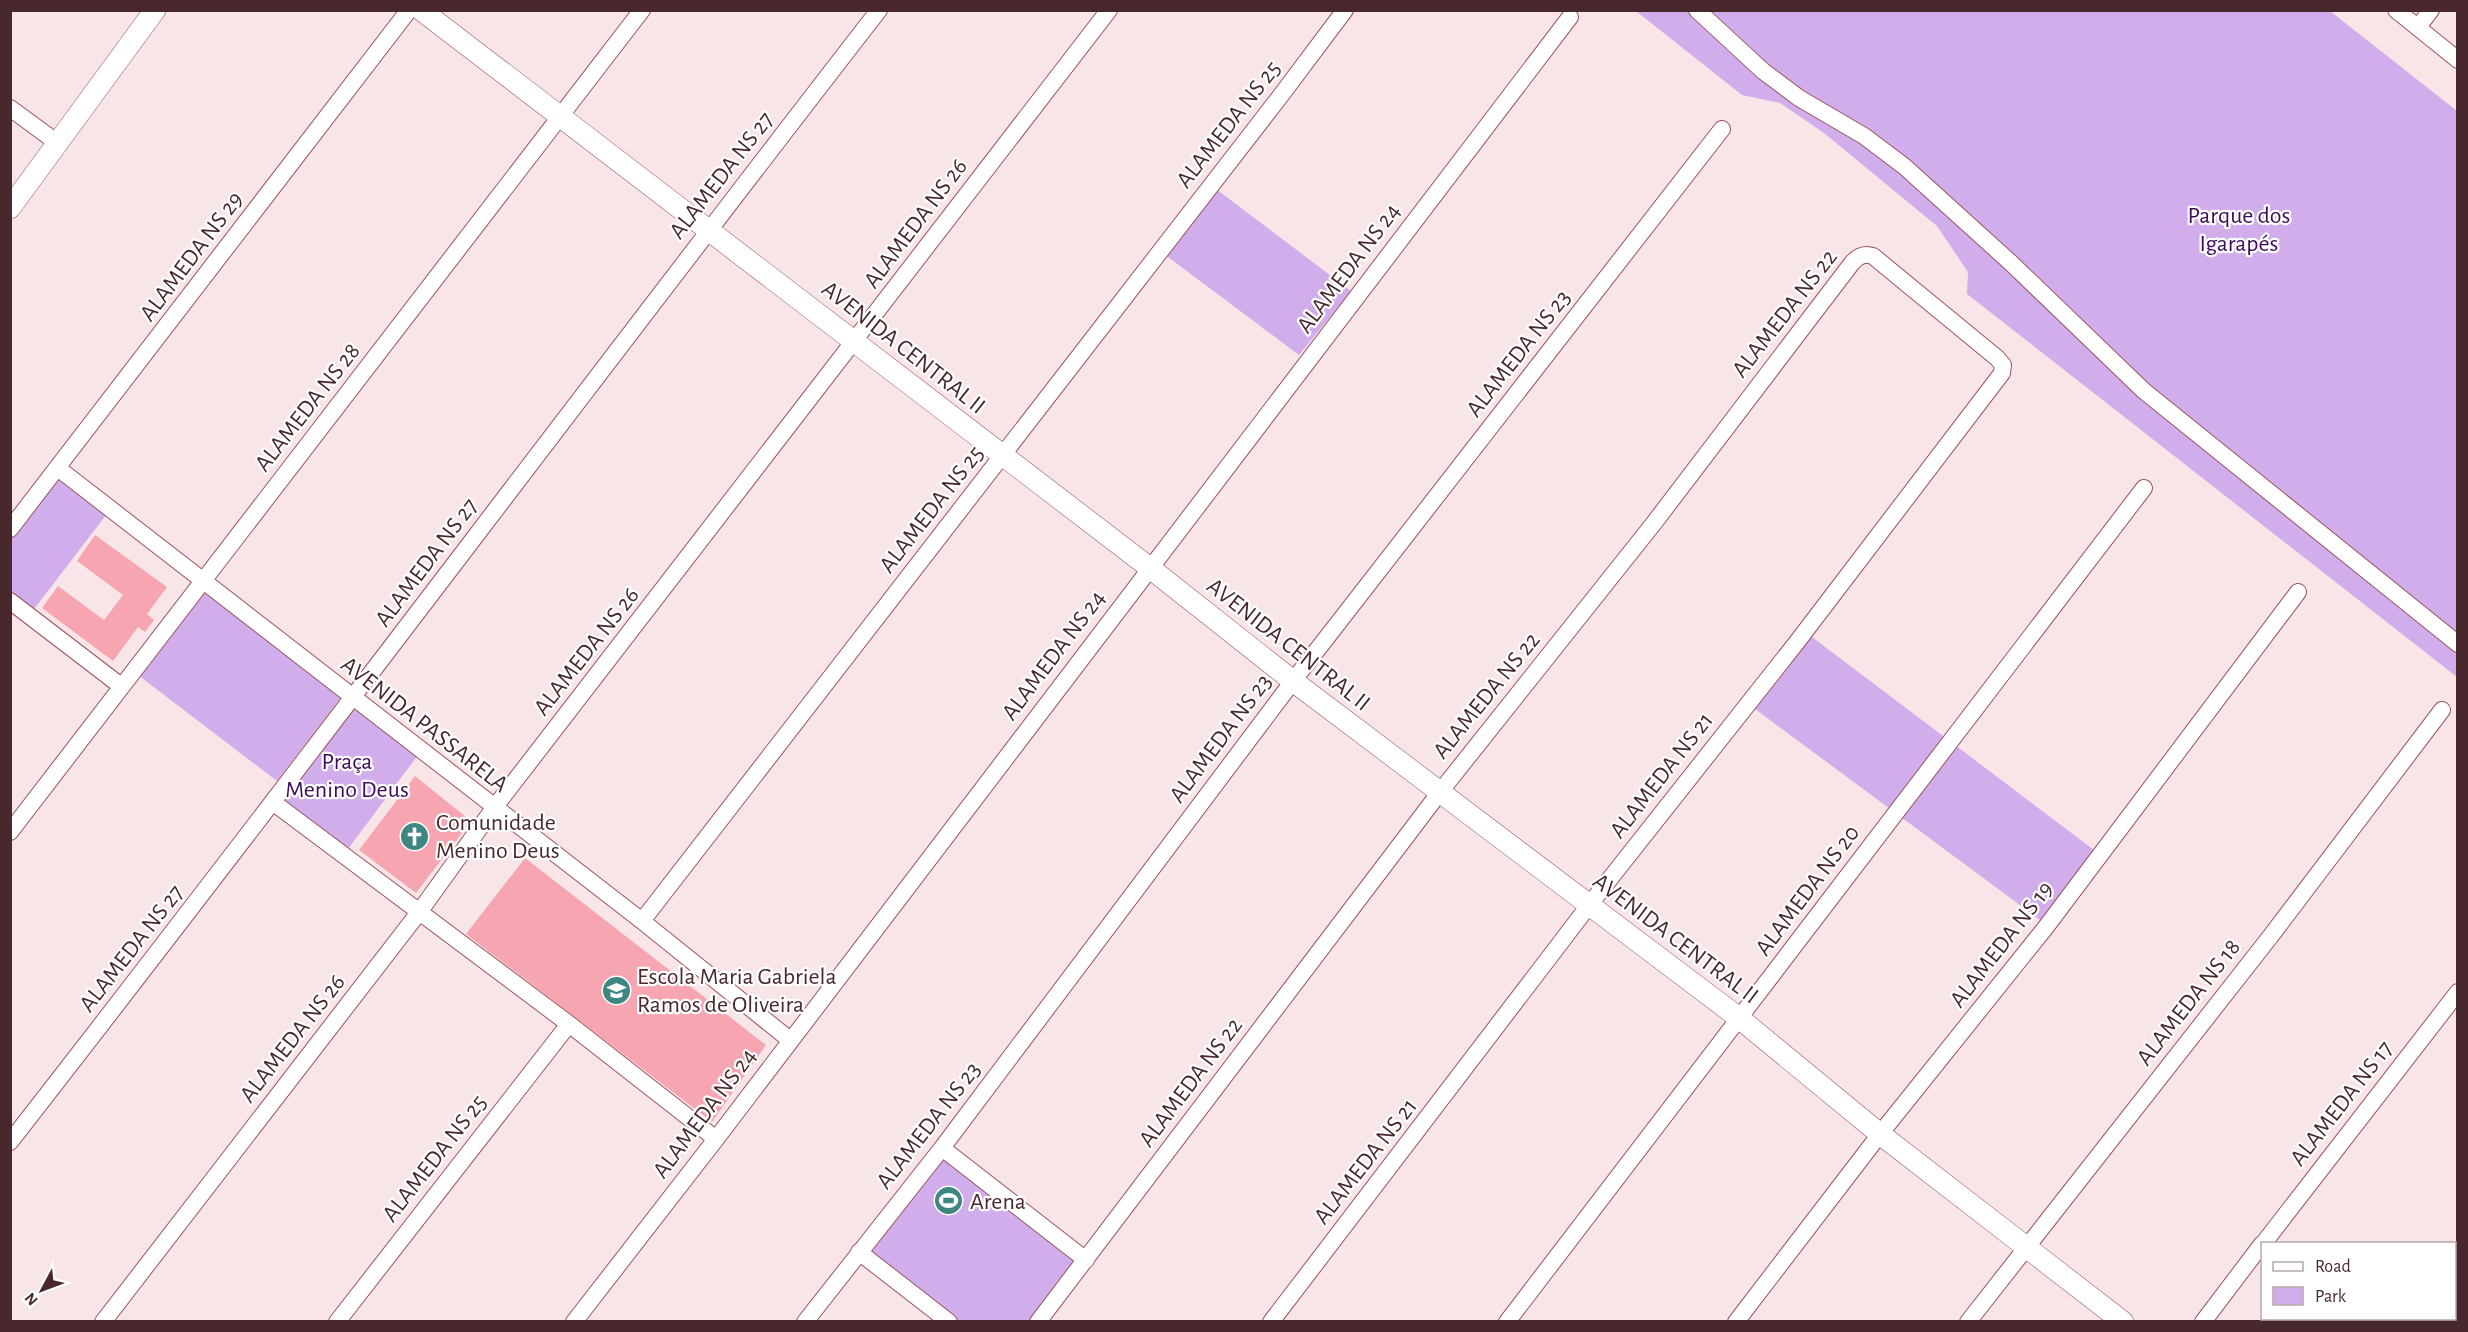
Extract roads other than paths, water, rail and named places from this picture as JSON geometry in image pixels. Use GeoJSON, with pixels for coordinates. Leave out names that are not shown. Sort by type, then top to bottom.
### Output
{"type":"FeatureCollection","features":[{"type":"Feature","properties":{"kind":"street"},"geometry":{"type":"LineString","coordinates":[[10,208],[155,10]]}},
{"type":"Feature","properties":{"kind":"street","name":"ALAMEDA NS 29"},"geometry":{"type":"LineString","coordinates":[[10,529],[59,469],[409,10]]}},
{"type":"Feature","properties":{"kind":"street","name":"AVENIDA CENTRAL II"},"geometry":{"type":"LineString","coordinates":[[421,10],[1150,568],[1293,681],[1739,1018],[1880,1134],[2027,1245],[2123,1322]]}},
{"type":"Feature","properties":{"kind":"street","name":"ALAMEDA NS 28"},"geometry":{"type":"LineString","coordinates":[[10,832],[642,10]]}},
{"type":"Feature","properties":{"kind":"street","name":"ALAMEDA NS 27"},"geometry":{"type":"LineString","coordinates":[[10,1142],[274,803],[709,229],[879,10]]}},
{"type":"Feature","properties":{"kind":"street","name":"ALAMEDA NS 26"},"geometry":{"type":"LineString","coordinates":[[103,1322],[420,911],[494,808],[1109,10]]}},
{"type":"Feature","properties":{"kind":"street","name":"ALAMEDA NS 25"},"geometry":{"type":"LineString","coordinates":[[642,921],[1345,10]]}},
{"type":"Feature","properties":{"kind":"street"},"geometry":{"type":"LineString","coordinates":[[1697,10],[1763,70],[1799,98],[1864,136],[1905,167],[2011,263],[2144,391],[2457,644]]}},
{"type":"Feature","properties":{"kind":"street"},"geometry":{"type":"LineString","coordinates":[[2396,10],[2457,60]]}},
{"type":"Feature","properties":{"kind":"street"},"geometry":{"type":"LineString","coordinates":[[2418,27],[2431,10]]}},
{"type":"Feature","properties":{"kind":"street","name":"ALAMEDA NS 24"},"geometry":{"type":"LineString","coordinates":[[574,1322],[716,1139],[1570,17]]}},
{"type":"Feature","properties":{"kind":"street"},"geometry":{"type":"LineString","coordinates":[[10,108],[59,144]]}},
{"type":"Feature","properties":{"kind":"street","name":"ALAMEDA NS 23"},"geometry":{"type":"LineString","coordinates":[[805,1322],[942,1149],[1293,681],[1722,129]]}},
{"type":"Feature","properties":{"kind":"street","name":"ALAMEDA NS 22"},"geometry":{"type":"LineString","coordinates":[[1038,1322],[1440,792],[1654,523],[1857,257],[1873,256],[1899,276],[2000,360],[2003,365],[2002,373]]}},
{"type":"Feature","properties":{"kind":"street","name":"ALAMEDA NS 21"},"geometry":{"type":"LineString","coordinates":[[1271,1322],[1590,904],[1797,642],[2002,373]]}},
{"type":"Feature","properties":{"kind":"street","name":"AVENIDA PASSARELA"},"geometry":{"type":"LineString","coordinates":[[59,469],[642,921],[790,1040]]}},
{"type":"Feature","properties":{"kind":"street","name":"ALAMEDA NS 20"},"geometry":{"type":"LineString","coordinates":[[1507,1322],[2144,488]]}},
{"type":"Feature","properties":{"kind":"street","name":"ALAMEDA NS 19"},"geometry":{"type":"LineString","coordinates":[[1736,1322],[1880,1134],[2046,927],[2298,592]]}},
{"type":"Feature","properties":{"kind":"street"},"geometry":{"type":"LineString","coordinates":[[10,601],[121,686]]}},
{"type":"Feature","properties":{"kind":"street","name":"ALAMEDA NS 18"},"geometry":{"type":"LineString","coordinates":[[1968,1322],[2270,937],[2442,710]]}},
{"type":"Feature","properties":{"kind":"street"},"geometry":{"type":"LineString","coordinates":[[274,803],[569,1024],[716,1139]]}},
{"type":"Feature","properties":{"kind":"street","name":"ALAMEDA NS 17"},"geometry":{"type":"LineString","coordinates":[[2265,1242],[2457,992]]}},
{"type":"Feature","properties":{"kind":"street","name":"ALAMEDA NS 25"},"geometry":{"type":"LineString","coordinates":[[337,1322],[569,1024]]}},
{"type":"Feature","properties":{"kind":"street"},"geometry":{"type":"LineString","coordinates":[[942,1149],[1086,1260]]}},
{"type":"Feature","properties":{"kind":"street","name":"ALAMEDA NS 17"},"geometry":{"type":"LineString","coordinates":[[2203,1322],[2261,1247]]}},
{"type":"Feature","properties":{"kind":"street"},"geometry":{"type":"LineString","coordinates":[[859,1252],[949,1322]]}},
{"type":"Feature","properties":{"kind":"place","name":"Comunidade Menino Deus"},"geometry":{"type":"Point","coordinates":[415,836]}},
{"type":"Feature","properties":{"kind":"place","name":"Escola Maria Gabriela Ramos de Oliveira"},"geometry":{"type":"Point","coordinates":[616,990]}},
{"type":"Feature","properties":{"kind":"place","name":"Arena"},"geometry":{"type":"Point","coordinates":[949,1201]}},
{"type":"Feature","properties":{"kind":"park label","name":"Parque dos Igarapés"},"geometry":{"type":"Point","coordinates":[2239,229]}},
{"type":"Feature","properties":{"kind":"park label","name":"Praça Menino Deus"},"geometry":{"type":"Point","coordinates":[347,775]}}]}
